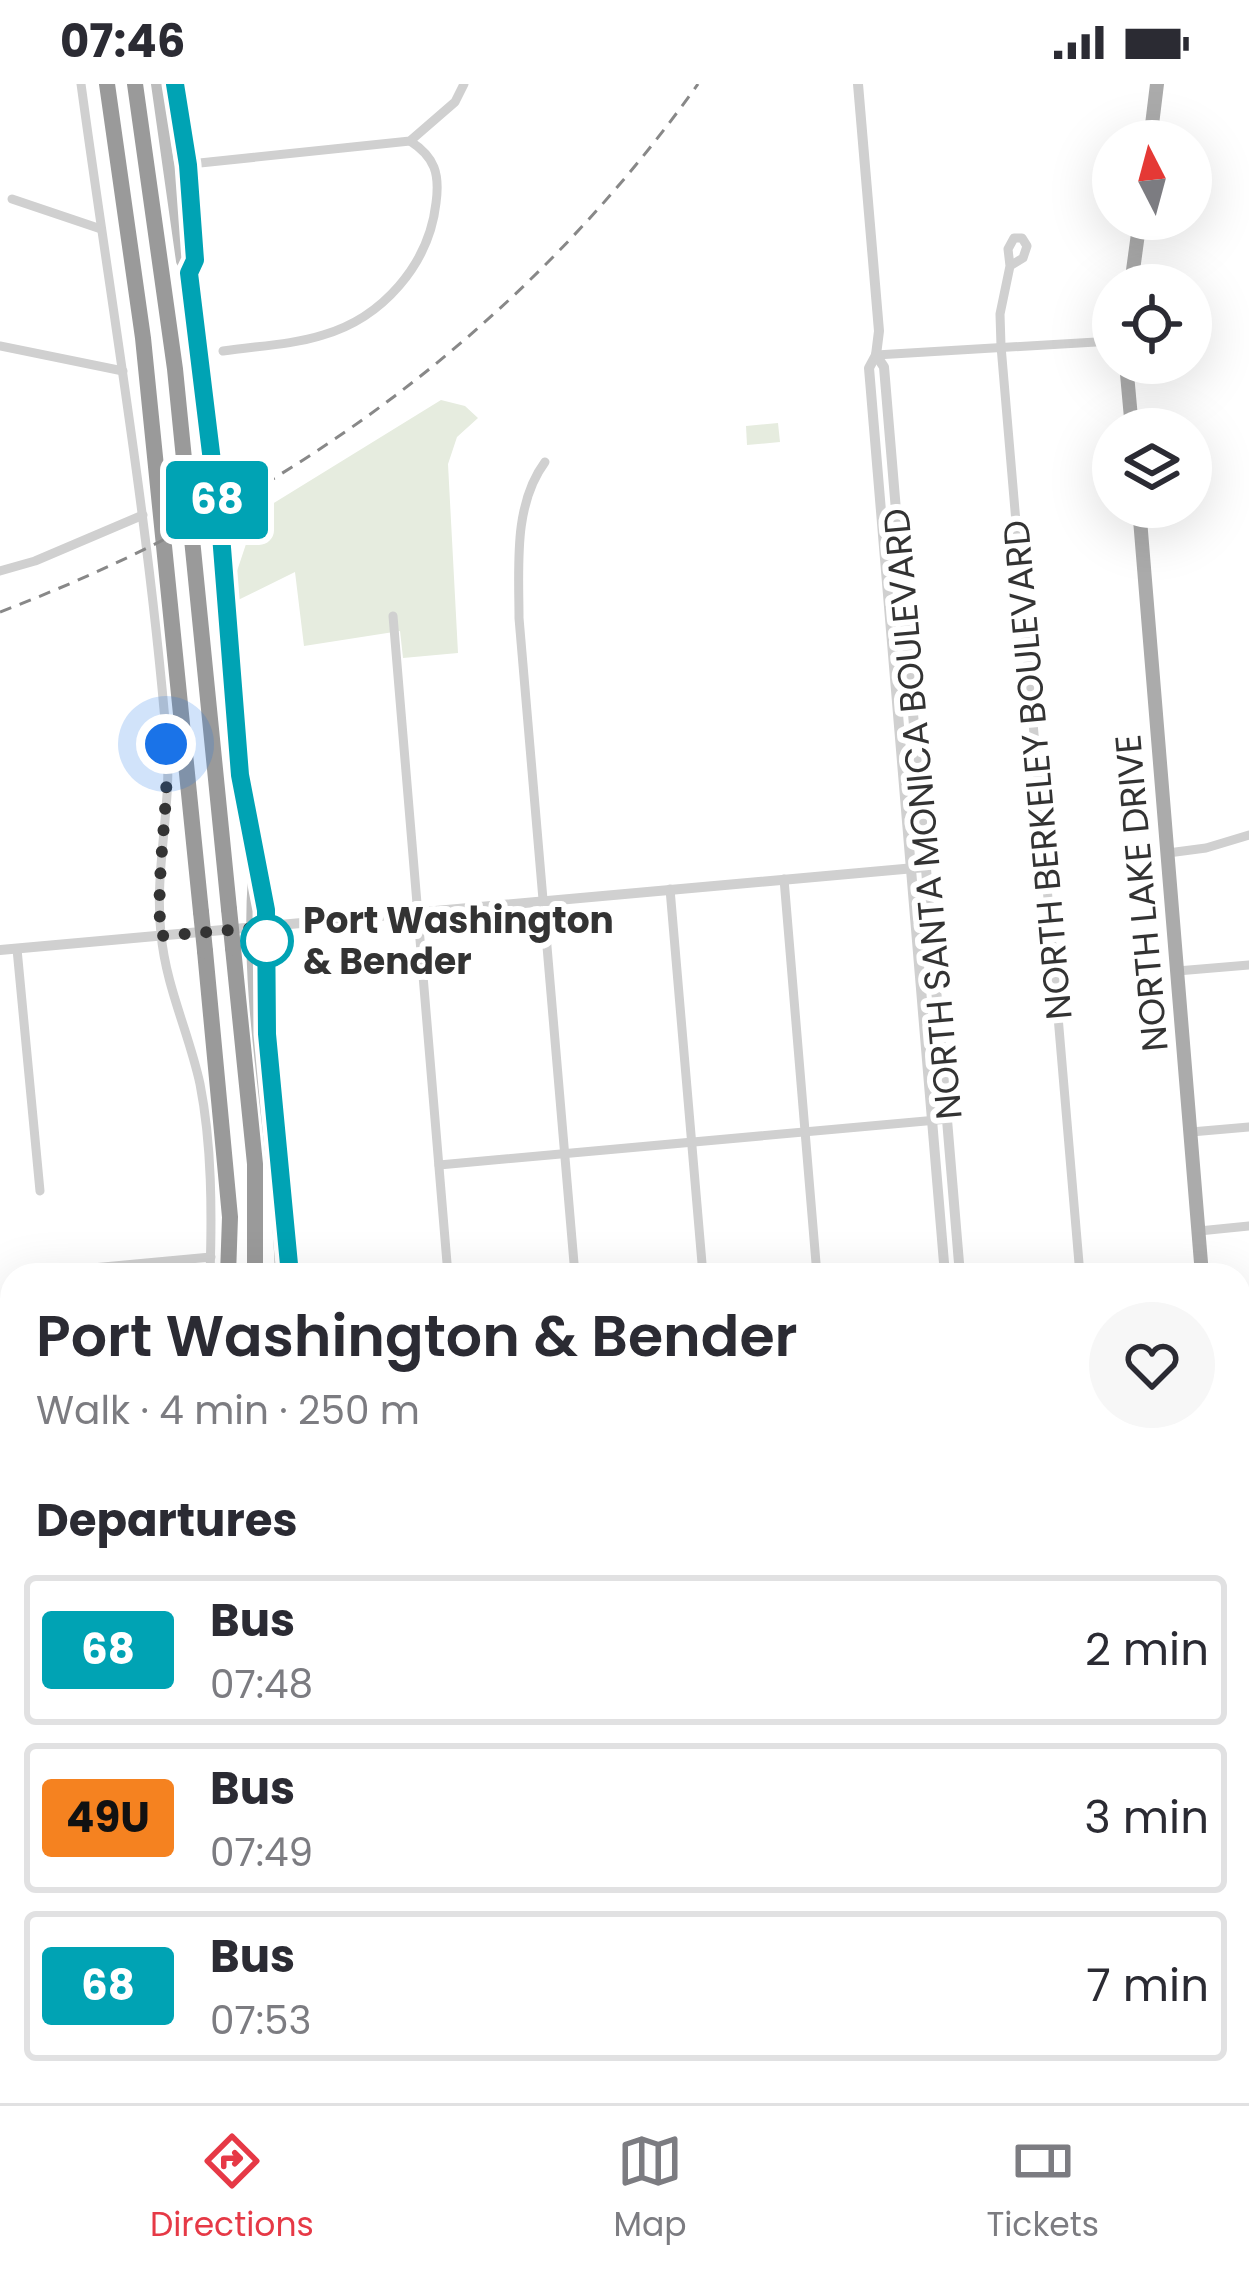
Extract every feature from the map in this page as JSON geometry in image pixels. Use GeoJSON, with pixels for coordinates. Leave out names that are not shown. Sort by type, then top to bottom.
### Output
{"type":"FeatureCollection","features":[{"type":"Feature","properties":{"kind":"highway"},"geometry":{"type":"LineString","coordinates":[[107,84],[143,338],[230,1217],[228,1263]]}},
{"type":"Feature","properties":{"kind":"highway"},"geometry":{"type":"LineString","coordinates":[[135,84],[175,369],[255,1164],[255,1263]]}},
{"type":"Feature","properties":{"kind":"main road"},"geometry":{"type":"LineString","coordinates":[[157,84],[182,261],[189,273],[219,513],[236,740],[256,866],[285,1263]]}},
{"type":"Feature","properties":{"kind":"main road"},"geometry":{"type":"LineString","coordinates":[[175,84],[188,165],[195,260],[189,273]]}},
{"type":"Feature","properties":{"kind":"main road"},"geometry":{"type":"LineString","coordinates":[[1153,120],[1157,84]]}},
{"type":"Feature","properties":{"kind":"main road","name":"NORTH LAKE DRIVE"},"geometry":{"type":"LineString","coordinates":[[1141,528],[1201,1263]]}},
{"type":"Feature","properties":{"kind":"street"},"geometry":{"type":"LineString","coordinates":[[81,84],[143,515],[167,747],[158,901],[161,936],[170,992],[200,1084],[211,1263]]}},
{"type":"Feature","properties":{"kind":"street"},"geometry":{"type":"LineString","coordinates":[[171,166],[410,141],[455,102],[464,84]]}},
{"type":"Feature","properties":{"kind":"street","name":"NORTH SANTA MONICA BOULEVARD"},"geometry":{"type":"LineString","coordinates":[[858,84],[877,311],[876,356],[869,368],[944,1263]]}},
{"type":"Feature","properties":{"kind":"street"},"geometry":{"type":"LineString","coordinates":[[223,351],[321,336],[384,303],[408,277],[425,248],[439,184],[431,159],[410,141]]}},
{"type":"Feature","properties":{"kind":"street"},"geometry":{"type":"LineString","coordinates":[[12,199],[101,229]]}},
{"type":"Feature","properties":{"kind":"street","name":"NORTH BERKELEY BOULEVARD"},"geometry":{"type":"LineString","coordinates":[[1010,266],[1000,314],[1001,346],[1078,1263]]}},
{"type":"Feature","properties":{"kind":"street"},"geometry":{"type":"LineString","coordinates":[[876,356],[1092,341]]}},
{"type":"Feature","properties":{"kind":"street"},"geometry":{"type":"LineString","coordinates":[[0,346],[123,370]]}},
{"type":"Feature","properties":{"kind":"street","name":"NORTH SANTA MONICA BOULEVARD"},"geometry":{"type":"LineString","coordinates":[[876,356],[884,367],[959,1263]]}},
{"type":"Feature","properties":{"kind":"street"},"geometry":{"type":"LineString","coordinates":[[545,463],[526,500],[519,618],[574,1263]]}},
{"type":"Feature","properties":{"kind":"street"},"geometry":{"type":"LineString","coordinates":[[0,571],[143,515]]}},
{"type":"Feature","properties":{"kind":"street"},"geometry":{"type":"LineString","coordinates":[[393,616],[447,1263]]}},
{"type":"Feature","properties":{"kind":"street"},"geometry":{"type":"LineString","coordinates":[[1168,853],[1249,835]]}},
{"type":"Feature","properties":{"kind":"street"},"geometry":{"type":"LineString","coordinates":[[0,950],[926,867]]}},
{"type":"Feature","properties":{"kind":"street"},"geometry":{"type":"LineString","coordinates":[[784,879],[816,1263]]}},
{"type":"Feature","properties":{"kind":"street"},"geometry":{"type":"LineString","coordinates":[[670,889],[702,1263]]}},
{"type":"Feature","properties":{"kind":"street"},"geometry":{"type":"LineString","coordinates":[[17,949],[40,1191]]}},
{"type":"Feature","properties":{"kind":"street"},"geometry":{"type":"LineString","coordinates":[[1178,971],[1249,965]]}},
{"type":"Feature","properties":{"kind":"street"},"geometry":{"type":"LineString","coordinates":[[439,1165],[948,1119]]}},
{"type":"Feature","properties":{"kind":"street"},"geometry":{"type":"LineString","coordinates":[[1191,1132],[1249,1127]]}},
{"type":"Feature","properties":{"kind":"street"},"geometry":{"type":"LineString","coordinates":[[1199,1231],[1249,1226]]}},
{"type":"Feature","properties":{"kind":"street"},"geometry":{"type":"LineString","coordinates":[[155,1263],[211,1257]]}},
{"type":"Feature","properties":{"kind":"shaded area"},"geometry":{"type":"Polygon","coordinates":[[[441,400],[465,406],[478,418],[457,437],[448,464],[458,653],[403,658],[400,631],[304,646],[295,572],[234,602],[234,580],[256,514],[441,400]]]}},
{"type":"Feature","properties":{"kind":"shaded area"},"geometry":{"type":"Polygon","coordinates":[[[778,423],[780,442],[747,445],[746,426],[778,423]]]}},
{"type":"Feature","properties":{"kind":"railway"},"geometry":{"type":"LineString","coordinates":[[0,612],[204,519],[299,463],[389,400],[474,332],[554,256],[629,173],[698,84]]}},
{"type":"Feature","properties":{"kind":"bus line","name":"68"},"geometry":{"type":"LineString","coordinates":[[175,84],[188,165],[195,260],[189,273],[221,535],[236,740],[249,836],[266,910],[267,1034],[289,1263]]}},
{"type":"Feature","properties":{"kind":"place","name":"Port Washington & Bender"},"geometry":{"type":"Point","coordinates":[267,941]}},
{"type":"Feature","properties":{"kind":"route"},"geometry":{"type":"LineString","coordinates":[[166,744],[167,808],[158,901],[161,936],[266,927],[267,941]]}}]}
